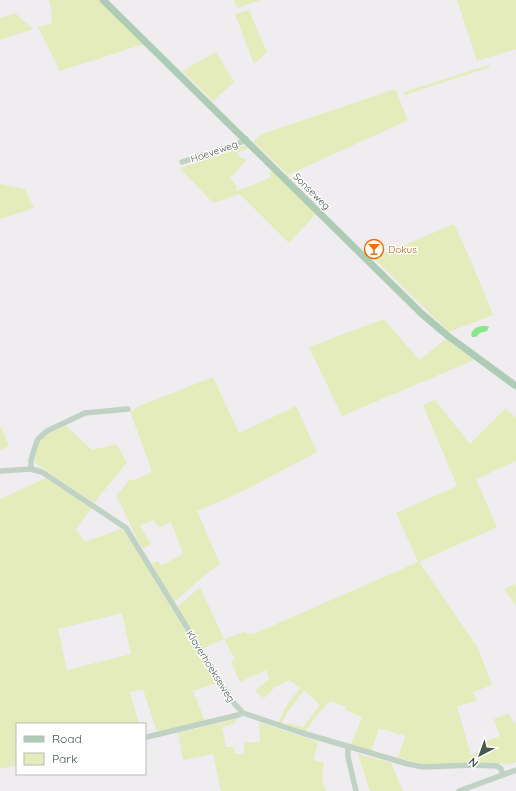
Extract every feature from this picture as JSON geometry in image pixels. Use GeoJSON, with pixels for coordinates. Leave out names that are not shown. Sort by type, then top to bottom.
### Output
{"type":"FeatureCollection","features":[{"type":"Feature","properties":{"kind":"main road","name":"Sonseweg"},"geometry":{"type":"LineString","coordinates":[[103,0],[422,314],[448,336],[516,386]]}},
{"type":"Feature","properties":{"kind":"street","name":"Hoeveweg"},"geometry":{"type":"LineString","coordinates":[[182,162],[246,140]]}},
{"type":"Feature","properties":{"kind":"street"},"geometry":{"type":"LineString","coordinates":[[31,469],[31,460],[36,444],[42,435],[47,431],[84,413],[128,409]]}},
{"type":"Feature","properties":{"kind":"street","name":"Klaverhoekseweg"},"geometry":{"type":"LineString","coordinates":[[0,471],[31,469],[42,472],[126,528],[232,701],[243,713]]}},
{"type":"Feature","properties":{"kind":"street"},"geometry":{"type":"LineString","coordinates":[[147,737],[243,713],[299,732],[416,766],[497,766],[504,774]]}},
{"type":"Feature","properties":{"kind":"street"},"geometry":{"type":"LineString","coordinates":[[348,747],[348,757],[356,791]]}},
{"type":"Feature","properties":{"kind":"street"},"geometry":{"type":"LineString","coordinates":[[459,791],[516,770]]}},
{"type":"Feature","properties":{"kind":"green space"},"geometry":{"type":"Polygon","coordinates":[[[49,0],[99,0],[144,44],[60,71],[38,27],[52,23],[49,0]]]}},
{"type":"Feature","properties":{"kind":"green space"},"geometry":{"type":"Polygon","coordinates":[[[234,0],[261,0],[237,8],[234,0]]]}},
{"type":"Feature","properties":{"kind":"green space"},"geometry":{"type":"Polygon","coordinates":[[[457,0],[516,0],[516,49],[477,61],[457,0]]]}},
{"type":"Feature","properties":{"kind":"green space"},"geometry":{"type":"Polygon","coordinates":[[[249,10],[267,52],[254,64],[235,14],[249,10]]]}},
{"type":"Feature","properties":{"kind":"green space"},"geometry":{"type":"Polygon","coordinates":[[[15,13],[33,29],[0,40],[0,18],[15,13]]]}},
{"type":"Feature","properties":{"kind":"green space"},"geometry":{"type":"Polygon","coordinates":[[[216,52],[234,82],[213,101],[182,71],[216,52]]]}},
{"type":"Feature","properties":{"kind":"green space"},"geometry":{"type":"Polygon","coordinates":[[[489,65],[490,67],[405,95],[404,92],[489,65]]]}},
{"type":"Feature","properties":{"kind":"green space"},"geometry":{"type":"Polygon","coordinates":[[[395,89],[408,120],[288,175],[253,141],[262,134],[395,89]]]}},
{"type":"Feature","properties":{"kind":"green space"},"geometry":{"type":"Polygon","coordinates":[[[246,145],[248,147],[247,149],[237,153],[241,158],[247,160],[230,178],[237,186],[237,191],[270,178],[269,173],[273,171],[316,214],[289,243],[240,194],[213,203],[180,168],[246,145]]]}},
{"type":"Feature","properties":{"kind":"green space"},"geometry":{"type":"Polygon","coordinates":[[[0,184],[25,189],[34,208],[0,219],[0,184]]]}},
{"type":"Feature","properties":{"kind":"green space"},"geometry":{"type":"Polygon","coordinates":[[[454,224],[493,315],[449,332],[374,258],[454,224]]]}},
{"type":"Feature","properties":{"kind":"green space"},"geometry":{"type":"Polygon","coordinates":[[[384,319],[419,360],[446,339],[474,360],[342,416],[309,347],[384,319]]]}},
{"type":"Feature","properties":{"kind":"green space"},"geometry":{"type":"Polygon","coordinates":[[[213,377],[239,433],[296,406],[317,452],[243,491],[197,511],[220,564],[174,602],[152,564],[157,561],[162,565],[183,554],[171,522],[159,527],[153,520],[140,526],[151,544],[143,549],[116,496],[130,479],[131,481],[152,472],[130,411],[213,377]]]}},
{"type":"Feature","properties":{"kind":"green space"},"geometry":{"type":"Polygon","coordinates":[[[435,400],[470,444],[505,409],[516,417],[516,461],[476,479],[497,527],[419,562],[478,648],[492,685],[473,692],[477,701],[457,706],[471,755],[483,751],[480,744],[500,736],[494,719],[509,713],[514,724],[516,723],[516,762],[510,764],[472,762],[428,765],[398,758],[405,736],[379,728],[371,751],[351,745],[362,717],[345,710],[346,707],[330,701],[316,716],[305,732],[286,725],[288,723],[303,727],[320,705],[304,690],[287,713],[282,724],[278,723],[285,708],[300,688],[289,680],[277,687],[276,686],[264,698],[255,691],[269,679],[266,670],[240,682],[231,662],[235,659],[224,639],[244,632],[251,635],[418,562],[396,513],[457,486],[423,405],[435,400]]]}},
{"type":"Feature","properties":{"kind":"green space"},"geometry":{"type":"Polygon","coordinates":[[[0,425],[9,446],[0,450],[0,425]]]}},
{"type":"Feature","properties":{"kind":"green space"},"geometry":{"type":"Polygon","coordinates":[[[66,426],[92,450],[116,444],[127,462],[94,503],[35,463],[37,448],[43,438],[66,426]]]}},
{"type":"Feature","properties":{"kind":"green space"},"geometry":{"type":"Polygon","coordinates":[[[46,478],[92,507],[76,529],[85,542],[123,528],[217,683],[193,691],[205,721],[157,732],[143,689],[130,692],[139,723],[16,723],[16,765],[0,769],[0,499],[46,478]],[[122,613],[58,629],[67,670],[131,654],[122,613]]]}},
{"type":"Feature","properties":{"kind":"green space"},"geometry":{"type":"Polygon","coordinates":[[[516,584],[516,606],[504,589],[516,584]]]}},
{"type":"Feature","properties":{"kind":"green space"},"geometry":{"type":"Polygon","coordinates":[[[200,587],[224,639],[202,649],[177,607],[200,587]]]}},
{"type":"Feature","properties":{"kind":"green space"},"geometry":{"type":"Polygon","coordinates":[[[236,719],[235,723],[222,727],[226,747],[234,747],[235,754],[244,754],[244,742],[260,742],[259,722],[318,742],[314,760],[324,763],[322,780],[326,791],[221,791],[213,754],[183,760],[178,733],[236,719]]]}},
{"type":"Feature","properties":{"kind":"green space"},"geometry":{"type":"Polygon","coordinates":[[[358,754],[391,763],[403,791],[370,791],[358,754]]]}},
{"type":"Feature","properties":{"kind":"shaded area"},"geometry":{"type":"Polygon","coordinates":[[[486,326],[489,327],[487,331],[480,333],[476,337],[472,337],[471,334],[475,328],[486,326]]]}},
{"type":"Feature","properties":{"kind":"place","name":"Dokus"},"geometry":{"type":"Point","coordinates":[374,249]}}]}
